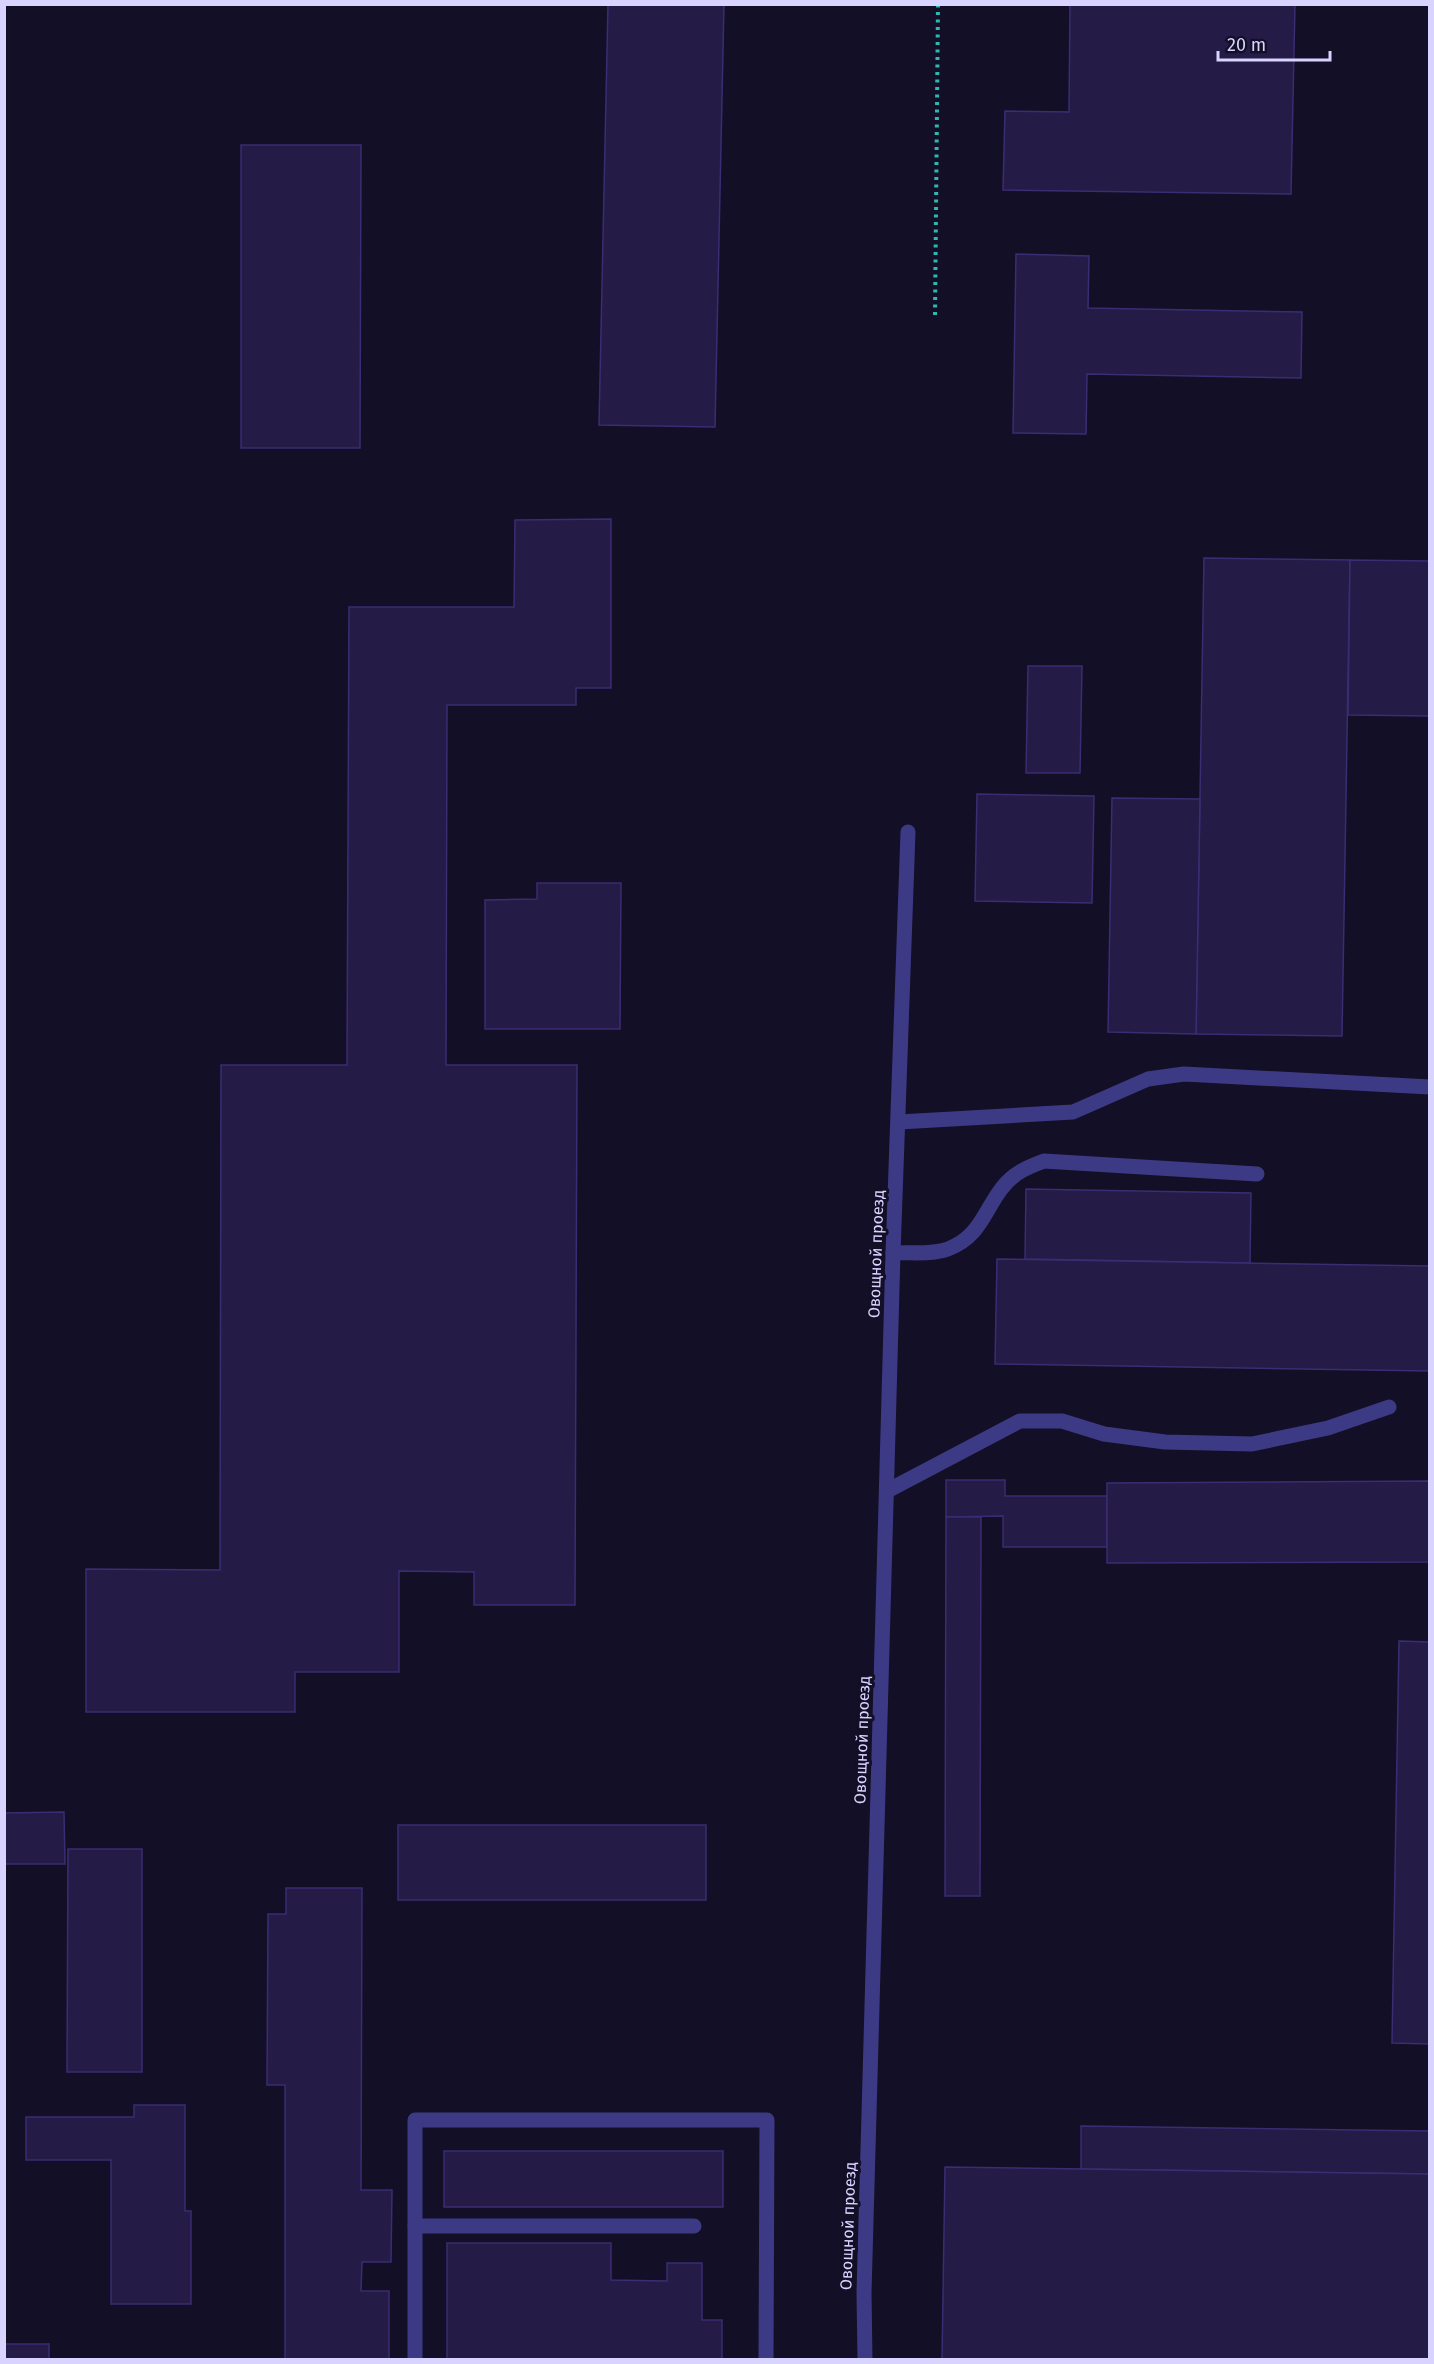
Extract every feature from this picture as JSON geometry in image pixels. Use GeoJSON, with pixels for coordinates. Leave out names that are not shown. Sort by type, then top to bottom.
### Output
{"type":"FeatureCollection","features":[{"type":"Feature","properties":{"kind":"street","name":"Овощной проезд"},"geometry":{"type":"LineString","coordinates":[[865,2360],[864,2293],[893,1253],[908,832]]}},
{"type":"Feature","properties":{"kind":"street"},"geometry":{"type":"LineString","coordinates":[[899,1122],[1073,1112],[1148,1079],[1184,1074],[1430,1086]]}},
{"type":"Feature","properties":{"kind":"street"},"geometry":{"type":"LineString","coordinates":[[893,1253],[932,1252],[948,1249],[964,1241],[982,1223],[1002,1188],[1019,1171],[1044,1161],[1257,1174]]}},
{"type":"Feature","properties":{"kind":"street"},"geometry":{"type":"LineString","coordinates":[[887,1491],[1020,1421],[1062,1421],[1104,1434],[1165,1442],[1252,1444],[1329,1428],[1389,1407]]}},
{"type":"Feature","properties":{"kind":"street"},"geometry":{"type":"LineString","coordinates":[[415,2360],[415,2120],[767,2120],[766,2360]]}},
{"type":"Feature","properties":{"kind":"street"},"geometry":{"type":"LineString","coordinates":[[415,2226],[694,2226]]}},
{"type":"Feature","properties":{"kind":"path"},"geometry":{"type":"LineString","coordinates":[[935,315],[938,4]]}},
{"type":"Feature","properties":{"kind":"building"},"geometry":{"type":"Polygon","coordinates":[[[608,4],[724,4],[715,427],[599,425],[608,4]]]}},
{"type":"Feature","properties":{"kind":"building"},"geometry":{"type":"Polygon","coordinates":[[[1070,4],[1295,4],[1291,194],[1003,190],[1005,111],[1069,112],[1070,4]]]}},
{"type":"Feature","properties":{"kind":"building"},"geometry":{"type":"Polygon","coordinates":[[[241,145],[361,145],[360,448],[241,448],[241,145]]]}},
{"type":"Feature","properties":{"kind":"building"},"geometry":{"type":"Polygon","coordinates":[[[1016,254],[1089,256],[1088,308],[1302,312],[1301,378],[1087,374],[1086,434],[1013,433],[1016,254]]]}},
{"type":"Feature","properties":{"kind":"building"},"geometry":{"type":"Polygon","coordinates":[[[611,519],[611,688],[576,688],[576,705],[447,705],[446,1065],[577,1065],[575,1605],[474,1605],[474,1572],[399,1571],[399,1672],[295,1672],[295,1712],[86,1712],[86,1569],[220,1570],[221,1065],[347,1065],[349,607],[514,607],[515,520],[611,519]]]}},
{"type":"Feature","properties":{"kind":"building"},"geometry":{"type":"Polygon","coordinates":[[[1204,558],[1350,560],[1342,1036],[1196,1034],[1204,558]]]}},
{"type":"Feature","properties":{"kind":"building"},"geometry":{"type":"Polygon","coordinates":[[[1350,560],[1430,561],[1430,716],[1348,715],[1350,560]]]}},
{"type":"Feature","properties":{"kind":"building"},"geometry":{"type":"Polygon","coordinates":[[[1028,666],[1082,666],[1080,773],[1026,773],[1028,666]]]}},
{"type":"Feature","properties":{"kind":"building"},"geometry":{"type":"Polygon","coordinates":[[[977,794],[1094,796],[1092,903],[975,901],[977,794]]]}},
{"type":"Feature","properties":{"kind":"building"},"geometry":{"type":"Polygon","coordinates":[[[1112,798],[1200,799],[1196,1034],[1108,1032],[1112,798]]]}},
{"type":"Feature","properties":{"kind":"building"},"geometry":{"type":"Polygon","coordinates":[[[537,883],[621,883],[620,1029],[485,1029],[485,900],[537,899],[537,883]]]}},
{"type":"Feature","properties":{"kind":"building"},"geometry":{"type":"Polygon","coordinates":[[[1026,1189],[1251,1193],[1250,1263],[1025,1259],[1026,1189]]]}},
{"type":"Feature","properties":{"kind":"building"},"geometry":{"type":"Polygon","coordinates":[[[997,1259],[1430,1266],[1430,1371],[995,1364],[997,1259]]]}},
{"type":"Feature","properties":{"kind":"building"},"geometry":{"type":"Polygon","coordinates":[[[946,1480],[1005,1480],[1005,1496],[1107,1496],[1107,1547],[1003,1547],[1003,1516],[946,1517],[946,1480]]]}},
{"type":"Feature","properties":{"kind":"building"},"geometry":{"type":"Polygon","coordinates":[[[1430,1481],[1430,1562],[1107,1563],[1107,1483],[1430,1481]]]}},
{"type":"Feature","properties":{"kind":"building"},"geometry":{"type":"Polygon","coordinates":[[[946,1517],[981,1517],[980,1896],[945,1896],[946,1517]]]}},
{"type":"Feature","properties":{"kind":"building"},"geometry":{"type":"Polygon","coordinates":[[[1399,1641],[1430,1642],[1430,2044],[1392,2043],[1399,1641]]]}},
{"type":"Feature","properties":{"kind":"building"},"geometry":{"type":"Polygon","coordinates":[[[64,1812],[65,1864],[4,1864],[4,1813],[64,1812]]]}},
{"type":"Feature","properties":{"kind":"building"},"geometry":{"type":"Polygon","coordinates":[[[398,1825],[706,1825],[706,1900],[398,1900],[398,1825]]]}},
{"type":"Feature","properties":{"kind":"building"},"geometry":{"type":"Polygon","coordinates":[[[68,1849],[142,1849],[142,2072],[67,2072],[68,1849]]]}},
{"type":"Feature","properties":{"kind":"building"},"geometry":{"type":"Polygon","coordinates":[[[286,1888],[362,1888],[361,2190],[392,2190],[391,2262],[362,2262],[361,2291],[389,2291],[389,2360],[285,2360],[285,2085],[267,2085],[268,1914],[286,1914],[286,1888]]]}},
{"type":"Feature","properties":{"kind":"building"},"geometry":{"type":"Polygon","coordinates":[[[134,2105],[185,2105],[185,2211],[191,2211],[191,2304],[111,2304],[111,2160],[26,2160],[26,2117],[134,2117],[134,2105]]]}},
{"type":"Feature","properties":{"kind":"building"},"geometry":{"type":"Polygon","coordinates":[[[1081,2126],[1430,2131],[1430,2174],[1081,2169],[1081,2126]]]}},
{"type":"Feature","properties":{"kind":"building"},"geometry":{"type":"Polygon","coordinates":[[[444,2151],[723,2151],[723,2207],[444,2207],[444,2151]]]}},
{"type":"Feature","properties":{"kind":"building"},"geometry":{"type":"Polygon","coordinates":[[[945,2167],[1430,2174],[1430,2360],[942,2360],[945,2167]]]}},
{"type":"Feature","properties":{"kind":"building"},"geometry":{"type":"Polygon","coordinates":[[[447,2243],[611,2243],[611,2280],[667,2281],[667,2263],[702,2263],[702,2320],[722,2320],[722,2360],[447,2360],[447,2243]]]}},
{"type":"Feature","properties":{"kind":"building"},"geometry":{"type":"Polygon","coordinates":[[[4,2344],[49,2344],[49,2360],[4,2360],[4,2344]]]}}]}
